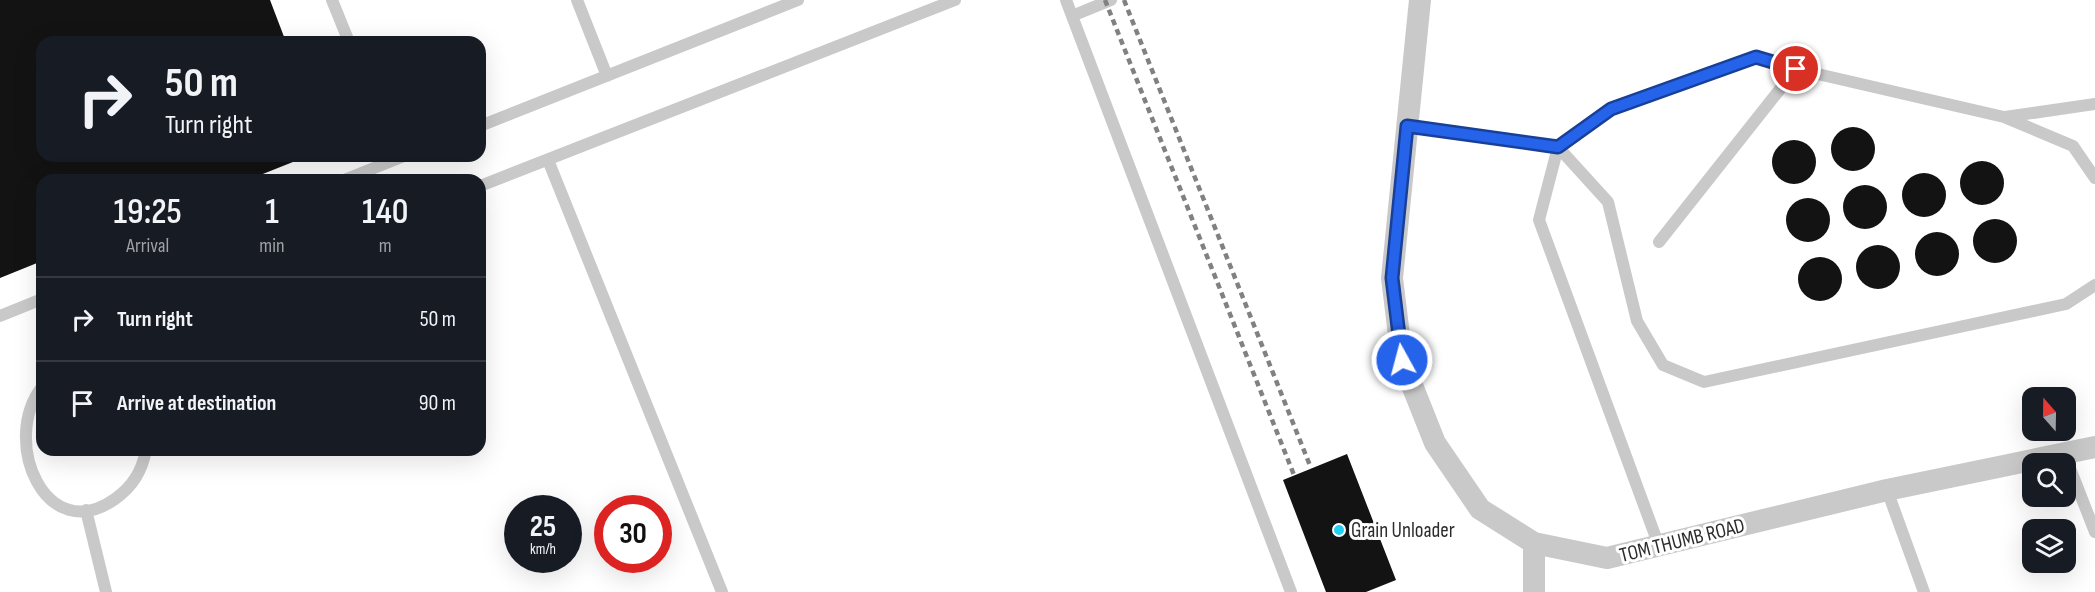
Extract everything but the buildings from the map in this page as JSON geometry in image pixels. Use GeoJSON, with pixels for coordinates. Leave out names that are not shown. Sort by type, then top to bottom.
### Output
{"type":"FeatureCollection","features":[{"type":"Feature","properties":{"kind":"street","name":"TOM THUMB ROAD"},"geometry":{"type":"LineString","coordinates":[[1420,0],[1392,278],[1402,360],[1435,443],[1480,509],[1534,543],[1607,558],[1887,490],[2022,462]]}},
{"type":"Feature","properties":{"kind":"street","name":"TOM THUMB ROAD"},"geometry":{"type":"LineString","coordinates":[[2064,453],[2095,447]]}},
{"type":"Feature","properties":{"kind":"street"},"geometry":{"type":"LineString","coordinates":[[1534,543],[1534,592]]}},
{"type":"Feature","properties":{"kind":"lane"},"geometry":{"type":"LineString","coordinates":[[332,0],[347,36]]}},
{"type":"Feature","properties":{"kind":"lane"},"geometry":{"type":"LineString","coordinates":[[577,0],[607,76]]}},
{"type":"Feature","properties":{"kind":"lane"},"geometry":{"type":"LineString","coordinates":[[486,124],[798,0]]}},
{"type":"Feature","properties":{"kind":"lane"},"geometry":{"type":"LineString","coordinates":[[486,184],[955,0]]}},
{"type":"Feature","properties":{"kind":"lane"},"geometry":{"type":"LineString","coordinates":[[1066,0],[1291,592]]}},
{"type":"Feature","properties":{"kind":"lane"},"geometry":{"type":"LineString","coordinates":[[1072,16],[1112,0]]}},
{"type":"Feature","properties":{"kind":"lane"},"geometry":{"type":"LineString","coordinates":[[1659,546],[1539,220],[1558,147],[1611,109],[1756,57],[1796,69],[2004,117],[2073,146],[2095,178]]}},
{"type":"Feature","properties":{"kind":"lane"},"geometry":{"type":"LineString","coordinates":[[1659,242],[1796,69]]}},
{"type":"Feature","properties":{"kind":"lane"},"geometry":{"type":"LineString","coordinates":[[2004,117],[2095,104]]}},
{"type":"Feature","properties":{"kind":"lane"},"geometry":{"type":"LineString","coordinates":[[1407,126],[1558,147],[1608,202],[1637,321],[1663,365],[1704,382],[2066,304],[2095,285]]}},
{"type":"Feature","properties":{"kind":"lane"},"geometry":{"type":"LineString","coordinates":[[548,160],[722,592]]}},
{"type":"Feature","properties":{"kind":"lane"},"geometry":{"type":"LineString","coordinates":[[358,174],[385,162]]}},
{"type":"Feature","properties":{"kind":"lane"},"geometry":{"type":"LineString","coordinates":[[0,316],[36,301]]}},
{"type":"Feature","properties":{"kind":"lane"},"geometry":{"type":"LineString","coordinates":[[16,418],[26,401],[36,392]]}},
{"type":"Feature","properties":{"kind":"lane"},"geometry":{"type":"LineString","coordinates":[[26,484],[32,492],[48,503],[66,510],[86,510],[108,504],[126,491],[140,473],[144,456]]}},
{"type":"Feature","properties":{"kind":"lane"},"geometry":{"type":"LineString","coordinates":[[2076,484],[2095,532]]}},
{"type":"Feature","properties":{"kind":"lane"},"geometry":{"type":"LineString","coordinates":[[1887,490],[1924,592]]}},
{"type":"Feature","properties":{"kind":"lane"},"geometry":{"type":"LineString","coordinates":[[86,510],[106,592]]}},
{"type":"Feature","properties":{"kind":"railway"},"geometry":{"type":"LineString","coordinates":[[1105,0],[1294,475]]}},
{"type":"Feature","properties":{"kind":"railway"},"geometry":{"type":"LineString","coordinates":[[1124,0],[1311,468]]}},
{"type":"Feature","properties":{"kind":"place","name":"Grain Unloader"},"geometry":{"type":"Point","coordinates":[1339,530]}},
{"type":"Feature","properties":{"kind":"route"},"geometry":{"type":"LineString","coordinates":[[1402,360],[1392,278],[1407,126],[1558,147],[1611,109],[1756,57],[1796,69]]}}]}
